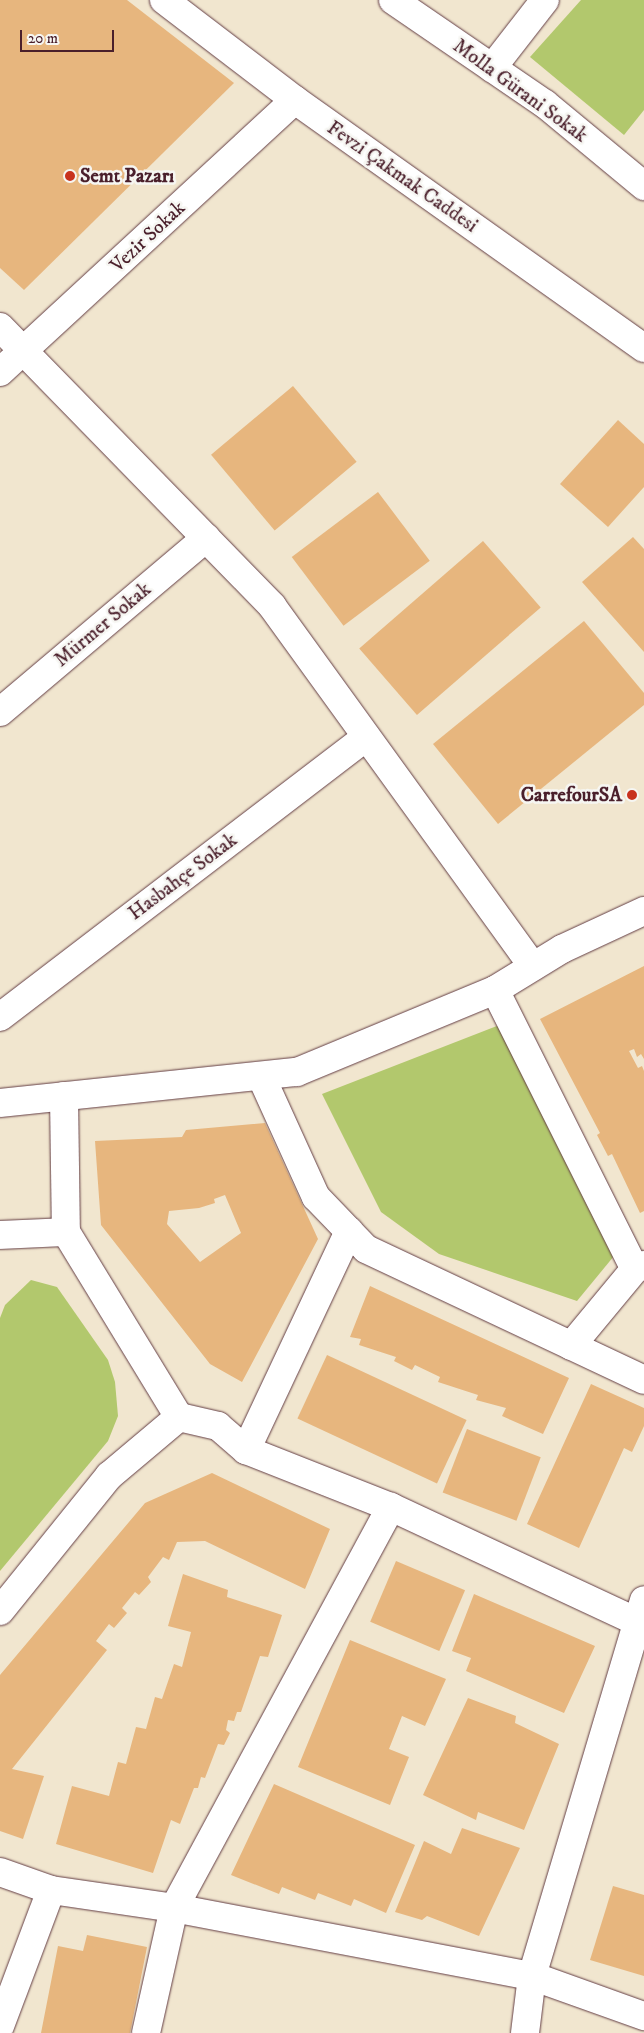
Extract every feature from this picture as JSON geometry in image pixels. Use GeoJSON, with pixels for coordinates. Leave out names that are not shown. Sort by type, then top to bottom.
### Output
{"type":"FeatureCollection","features":[{"type":"Feature","properties":{"kind":"street","name":"Fevzi Çakmak Caddesi"},"geometry":{"type":"LineString","coordinates":[[164,0],[295,100],[644,348]]}},
{"type":"Feature","properties":{"kind":"street","name":"Molla Gürani Sokak"},"geometry":{"type":"LineString","coordinates":[[393,0],[545,104],[644,186]]}},
{"type":"Feature","properties":{"kind":"street"},"geometry":{"type":"LineString","coordinates":[[492,68],[545,0]]}},
{"type":"Feature","properties":{"kind":"street","name":"Vezir Sokak"},"geometry":{"type":"LineString","coordinates":[[0,372],[24,352],[295,100]]}},
{"type":"Feature","properties":{"kind":"street"},"geometry":{"type":"LineString","coordinates":[[0,326],[272,606],[533,967]]}},
{"type":"Feature","properties":{"kind":"street","name":"Mürmer Sokak"},"geometry":{"type":"LineString","coordinates":[[0,712],[206,538]]}},
{"type":"Feature","properties":{"kind":"street","name":"Hasbahçe Sokak"},"geometry":{"type":"LineString","coordinates":[[0,1017],[366,738]]}},
{"type":"Feature","properties":{"kind":"street"},"geometry":{"type":"LineString","coordinates":[[0,1102],[297,1072],[495,990],[562,950],[644,911]]}},
{"type":"Feature","properties":{"kind":"street"},"geometry":{"type":"LineString","coordinates":[[495,990],[640,1267],[571,1346]]}},
{"type":"Feature","properties":{"kind":"street"},"geometry":{"type":"LineString","coordinates":[[261,1076],[316,1197],[366,1249],[644,1380]]}},
{"type":"Feature","properties":{"kind":"street"},"geometry":{"type":"LineString","coordinates":[[64,1096],[66,1232],[179,1417],[218,1426],[246,1450],[391,1507],[641,1615],[532,1976],[524,2033]]}},
{"type":"Feature","properties":{"kind":"street"},"geometry":{"type":"LineString","coordinates":[[246,1450],[349,1231]]}},
{"type":"Feature","properties":{"kind":"street"},"geometry":{"type":"LineString","coordinates":[[0,1235],[66,1232]]}},
{"type":"Feature","properties":{"kind":"street"},"geometry":{"type":"LineString","coordinates":[[0,1611],[109,1476],[179,1417]]}},
{"type":"Feature","properties":{"kind":"street"},"geometry":{"type":"LineString","coordinates":[[146,2033],[174,1908],[391,1507]]}},
{"type":"Feature","properties":{"kind":"street"},"geometry":{"type":"LineString","coordinates":[[0,1872],[51,1890],[174,1908],[532,1976],[644,2016]]}},
{"type":"Feature","properties":{"kind":"street"},"geometry":{"type":"LineString","coordinates":[[0,2026],[51,1890]]}},
{"type":"Feature","properties":{"kind":"green space"},"geometry":{"type":"Polygon","coordinates":[[[581,0],[644,0],[644,110],[624,135],[530,57],[581,0]]]}},
{"type":"Feature","properties":{"kind":"green space"},"geometry":{"type":"Polygon","coordinates":[[[502,1024],[614,1256],[577,1301],[439,1254],[381,1212],[322,1094],[502,1024]]]}},
{"type":"Feature","properties":{"kind":"green space"},"geometry":{"type":"Polygon","coordinates":[[[31,1280],[57,1287],[108,1360],[115,1382],[118,1416],[108,1441],[0,1571],[0,1318],[5,1305],[31,1280]]]}},
{"type":"Feature","properties":{"kind":"building","name":"Semt Pazarı"},"geometry":{"type":"Polygon","coordinates":[[[0,0],[127,0],[234,83],[24,290],[0,268],[0,0]]]}},
{"type":"Feature","properties":{"kind":"building"},"geometry":{"type":"Polygon","coordinates":[[[293,386],[357,462],[275,531],[211,455],[293,386]]]}},
{"type":"Feature","properties":{"kind":"building"},"geometry":{"type":"Polygon","coordinates":[[[618,420],[644,444],[644,487],[608,527],[560,484],[618,420]]]}},
{"type":"Feature","properties":{"kind":"building"},"geometry":{"type":"Polygon","coordinates":[[[378,492],[430,561],[344,626],[292,557],[378,492]]]}},
{"type":"Feature","properties":{"kind":"building"},"geometry":{"type":"Polygon","coordinates":[[[633,537],[644,549],[644,652],[582,582],[633,537]]]}},
{"type":"Feature","properties":{"kind":"building"},"geometry":{"type":"Polygon","coordinates":[[[483,541],[541,607],[417,715],[359,649],[483,541]]]}},
{"type":"Feature","properties":{"kind":"building"},"geometry":{"type":"Polygon","coordinates":[[[584,621],[644,693],[644,705],[498,824],[433,744],[584,621]]]}},
{"type":"Feature","properties":{"kind":"building"},"geometry":{"type":"Polygon","coordinates":[[[644,966],[644,1059],[641,1054],[637,1057],[634,1049],[629,1051],[638,1068],[642,1066],[644,1071],[644,1211],[640,1213],[612,1154],[608,1156],[597,1135],[600,1133],[540,1019],[644,966]]]}},
{"type":"Feature","properties":{"kind":"building"},"geometry":{"type":"Polygon","coordinates":[[[265,1123],[318,1239],[242,1382],[210,1364],[101,1225],[95,1141],[182,1137],[186,1130],[265,1123]],[[225,1195],[214,1199],[215,1203],[199,1208],[169,1211],[167,1224],[200,1262],[241,1233],[225,1195]]]}},
{"type":"Feature","properties":{"kind":"building"},"geometry":{"type":"Polygon","coordinates":[[[370,1286],[569,1378],[543,1434],[502,1416],[506,1408],[476,1400],[478,1395],[438,1382],[440,1377],[415,1365],[412,1370],[394,1361],[396,1357],[359,1345],[361,1339],[350,1337],[370,1286]]]}},
{"type":"Feature","properties":{"kind":"building"},"geometry":{"type":"Polygon","coordinates":[[[327,1355],[467,1420],[437,1484],[297,1418],[327,1355]]]}},
{"type":"Feature","properties":{"kind":"building"},"geometry":{"type":"Polygon","coordinates":[[[591,1384],[644,1408],[644,1426],[632,1452],[624,1448],[579,1548],[527,1524],[591,1384]]]}},
{"type":"Feature","properties":{"kind":"building"},"geometry":{"type":"Polygon","coordinates":[[[467,1429],[541,1457],[516,1521],[443,1492],[467,1429]]]}},
{"type":"Feature","properties":{"kind":"building"},"geometry":{"type":"Polygon","coordinates":[[[212,1473],[330,1529],[305,1589],[205,1541],[177,1542],[169,1560],[163,1557],[148,1577],[151,1582],[139,1595],[135,1592],[122,1608],[127,1613],[114,1628],[109,1624],[96,1641],[107,1650],[12,1769],[44,1776],[23,1839],[0,1831],[0,1675],[145,1503],[212,1473]]]}},
{"type":"Feature","properties":{"kind":"building"},"geometry":{"type":"Polygon","coordinates":[[[396,1561],[465,1590],[439,1651],[370,1622],[396,1561]]]}},
{"type":"Feature","properties":{"kind":"building"},"geometry":{"type":"Polygon","coordinates":[[[183,1574],[228,1590],[227,1597],[282,1615],[268,1657],[260,1656],[241,1712],[237,1712],[234,1721],[228,1720],[226,1730],[230,1733],[224,1745],[218,1744],[205,1778],[201,1777],[198,1788],[194,1788],[180,1824],[171,1820],[153,1873],[56,1844],[72,1786],[109,1796],[118,1762],[126,1764],[136,1727],[146,1729],[155,1697],[162,1699],[174,1664],[182,1667],[191,1632],[168,1626],[183,1574]]]}},
{"type":"Feature","properties":{"kind":"building"},"geometry":{"type":"Polygon","coordinates":[[[474,1594],[595,1646],[564,1713],[466,1671],[471,1658],[452,1651],[474,1594]]]}},
{"type":"Feature","properties":{"kind":"building"},"geometry":{"type":"Polygon","coordinates":[[[350,1640],[446,1679],[425,1726],[402,1716],[389,1749],[409,1757],[390,1805],[298,1767],[350,1640]]]}},
{"type":"Feature","properties":{"kind":"building"},"geometry":{"type":"Polygon","coordinates":[[[468,1698],[516,1716],[515,1723],[559,1744],[524,1830],[478,1812],[476,1820],[423,1795],[468,1698]]]}},
{"type":"Feature","properties":{"kind":"building"},"geometry":{"type":"Polygon","coordinates":[[[274,1784],[415,1845],[386,1913],[354,1899],[351,1906],[318,1893],[315,1900],[282,1887],[279,1894],[231,1875],[274,1784]]]}},
{"type":"Feature","properties":{"kind":"building"},"geometry":{"type":"Polygon","coordinates":[[[462,1828],[520,1848],[479,1936],[427,1916],[422,1920],[395,1912],[424,1841],[451,1854],[462,1828]]]}},
{"type":"Feature","properties":{"kind":"building"},"geometry":{"type":"Polygon","coordinates":[[[613,1886],[644,1895],[644,1976],[590,1960],[613,1886]]]}},
{"type":"Feature","properties":{"kind":"building"},"geometry":{"type":"Polygon","coordinates":[[[87,1935],[147,1947],[130,2033],[41,2033],[58,1946],[83,1951],[87,1935]]]}},
{"type":"Feature","properties":{"kind":"place","name":"Semt Pazarı"},"geometry":{"type":"Point","coordinates":[70,176]}},
{"type":"Feature","properties":{"kind":"place","name":"CarrefourSA"},"geometry":{"type":"Point","coordinates":[632,795]}}]}
